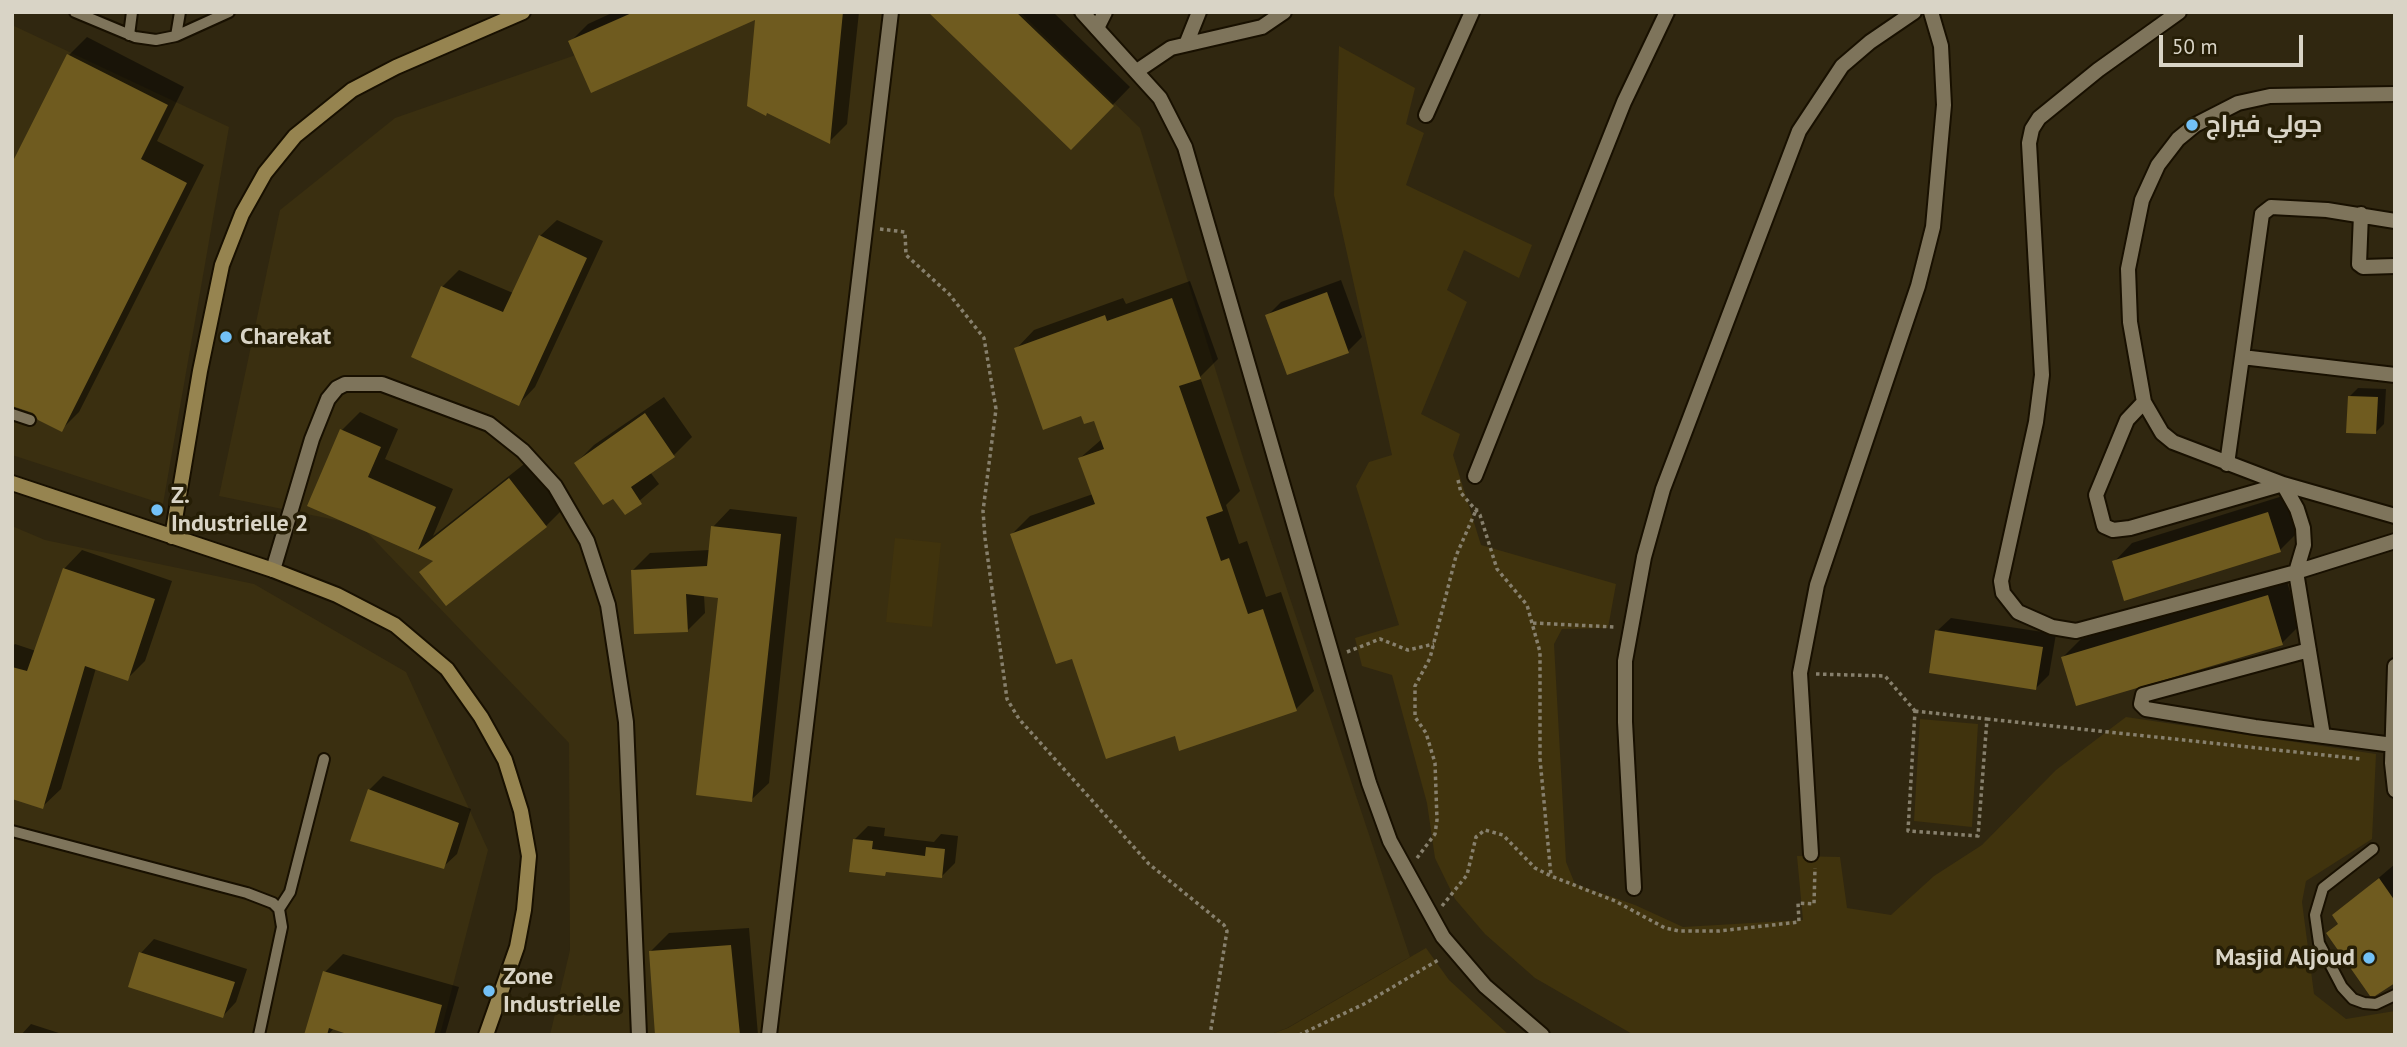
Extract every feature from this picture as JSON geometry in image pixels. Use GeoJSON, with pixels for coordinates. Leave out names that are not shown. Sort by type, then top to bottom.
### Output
{"type":"FeatureCollection","features":[{"type":"Feature","properties":{"kind":"main road"},"geometry":{"type":"LineString","coordinates":[[172,537],[200,371],[222,265],[242,214],[265,173],[295,136],[352,90],[396,67],[523,12]]}},
{"type":"Feature","properties":{"kind":"main road"},"geometry":{"type":"LineString","coordinates":[[12,484],[273,570],[337,595],[395,625],[447,669],[481,717],[505,760],[521,811],[529,856],[517,947],[489,1032]]}},
{"type":"Feature","properties":{"kind":"street"},"geometry":{"type":"LineString","coordinates":[[769,1035],[891,12]]}},
{"type":"Feature","properties":{"kind":"street"},"geometry":{"type":"LineString","coordinates":[[1083,12],[1138,71],[1169,111],[1185,147],[1376,802],[1406,874],[1454,951],[1485,986],[1542,1035]]}},
{"type":"Feature","properties":{"kind":"street"},"geometry":{"type":"LineString","coordinates":[[1097,28],[1105,12]]}},
{"type":"Feature","properties":{"kind":"street"},"geometry":{"type":"LineString","coordinates":[[1187,42],[1199,12]]}},
{"type":"Feature","properties":{"kind":"street"},"geometry":{"type":"LineString","coordinates":[[1138,71],[1159,54],[1187,42],[1262,27],[1284,12]]}},
{"type":"Feature","properties":{"kind":"street"},"geometry":{"type":"LineString","coordinates":[[1426,115],[1472,12]]}},
{"type":"Feature","properties":{"kind":"street"},"geometry":{"type":"LineString","coordinates":[[1475,476],[1624,102],[1667,12]]}},
{"type":"Feature","properties":{"kind":"street"},"geometry":{"type":"LineString","coordinates":[[1634,888],[1625,722],[1629,628],[1663,489],[1799,131],[1842,66],[1870,42],[1914,12]]}},
{"type":"Feature","properties":{"kind":"street"},"geometry":{"type":"LineString","coordinates":[[1811,853],[1800,673],[1816,584],[1918,286],[1933,228],[1944,105],[1941,47],[1931,12]]}},
{"type":"Feature","properties":{"kind":"street"},"geometry":{"type":"LineString","coordinates":[[2179,12],[2098,70],[2039,118],[2032,130],[2029,143],[2042,375],[2036,422],[2001,580],[2004,593],[2018,611],[2052,627],[2076,631],[2296,572],[2395,541]]}},
{"type":"Feature","properties":{"kind":"street"},"geometry":{"type":"LineString","coordinates":[[2395,94],[2298,93],[2270,96],[2238,103],[2211,116],[2178,139],[2158,165],[2142,200],[2128,269],[2130,322],[2144,402],[2153,420],[2173,442],[2283,484],[2395,516]]}},
{"type":"Feature","properties":{"kind":"street"},"geometry":{"type":"LineString","coordinates":[[2227,464],[2262,214],[2271,207],[2361,214],[2395,221]]}},
{"type":"Feature","properties":{"kind":"street"},"geometry":{"type":"LineString","coordinates":[[2361,214],[2359,264],[2363,267],[2395,266]]}},
{"type":"Feature","properties":{"kind":"street"},"geometry":{"type":"LineString","coordinates":[[2242,357],[2395,375]]}},
{"type":"Feature","properties":{"kind":"street"},"geometry":{"type":"LineString","coordinates":[[273,570],[316,429],[332,391],[345,384],[382,384],[489,424],[523,451],[555,486],[587,541],[608,605],[626,722],[639,1035]]}},
{"type":"Feature","properties":{"kind":"street"},"geometry":{"type":"LineString","coordinates":[[2144,402],[2127,420],[2096,495],[2105,526],[2113,530],[2130,528],[2283,484]]}},
{"type":"Feature","properties":{"kind":"street"},"geometry":{"type":"LineString","coordinates":[[2283,484],[2297,509],[2303,528],[2304,545],[2296,572],[2323,736]]}},
{"type":"Feature","properties":{"kind":"street"},"geometry":{"type":"LineString","coordinates":[[2309,650],[2143,695],[2140,700],[2146,709],[2393,745]]}},
{"type":"Feature","properties":{"kind":"street"},"geometry":{"type":"LineString","coordinates":[[2395,666],[2392,763],[2395,790]]}},
{"type":"Feature","properties":{"kind":"lane"},"geometry":{"type":"LineString","coordinates":[[129,35],[132,12]]}},
{"type":"Feature","properties":{"kind":"lane"},"geometry":{"type":"LineString","coordinates":[[176,36],[180,12]]}},
{"type":"Feature","properties":{"kind":"lane"},"geometry":{"type":"LineString","coordinates":[[79,13],[129,35],[156,40],[176,36],[229,12]]}},
{"type":"Feature","properties":{"kind":"lane"},"geometry":{"type":"LineString","coordinates":[[12,414],[30,420]]}},
{"type":"Feature","properties":{"kind":"lane"},"geometry":{"type":"LineString","coordinates":[[279,909],[290,892],[324,759]]}},
{"type":"Feature","properties":{"kind":"lane"},"geometry":{"type":"LineString","coordinates":[[12,831],[247,893],[273,903],[279,909],[282,927],[259,1035]]}},
{"type":"Feature","properties":{"kind":"lane"},"geometry":{"type":"LineString","coordinates":[[2373,849],[2323,888],[2317,899],[2316,924],[2319,943],[2330,971],[2353,999],[2376,1004],[2395,995]]}},
{"type":"Feature","properties":{"kind":"path"},"geometry":{"type":"LineString","coordinates":[[866,227],[905,232],[904,248],[910,261],[949,294],[984,338],[996,410],[984,511],[985,538],[1007,699],[1019,719],[1149,864],[1224,925],[1227,931],[1210,1035]]}},
{"type":"Feature","properties":{"kind":"path"},"geometry":{"type":"LineString","coordinates":[[1475,476],[1463,475],[1458,484],[1461,493],[1477,509],[1497,569],[1524,600],[1542,667],[1540,759],[1551,877]]}},
{"type":"Feature","properties":{"kind":"path"},"geometry":{"type":"LineString","coordinates":[[1406,874],[1437,826],[1435,763],[1426,733],[1414,713],[1415,686],[1434,644],[1456,556],[1477,509]]}},
{"type":"Feature","properties":{"kind":"path"},"geometry":{"type":"LineString","coordinates":[[1532,623],[1629,628]]}},
{"type":"Feature","properties":{"kind":"path"},"geometry":{"type":"LineString","coordinates":[[1333,658],[1380,639],[1408,650],[1434,644]]}},
{"type":"Feature","properties":{"kind":"path"},"geometry":{"type":"LineString","coordinates":[[1800,673],[1885,676],[1915,711],[2392,763]]}},
{"type":"Feature","properties":{"kind":"path"},"geometry":{"type":"LineString","coordinates":[[1915,711],[1908,831],[1978,836],[1987,719]]}},
{"type":"Feature","properties":{"kind":"path"},"geometry":{"type":"LineString","coordinates":[[1432,919],[1467,875],[1476,837],[1485,830],[1503,835],[1535,868],[1551,877],[1615,901],[1665,928],[1719,931],[1799,922],[1798,903],[1814,904],[1815,861],[1811,853]]}},
{"type":"Feature","properties":{"kind":"path"},"geometry":{"type":"LineString","coordinates":[[1299,1035],[1364,1004],[1454,951]]}},
{"type":"Feature","properties":{"kind":"shaded area"},"geometry":{"type":"Polygon","coordinates":[[[699,12],[1020,12],[1140,128],[1245,464],[1410,957],[1287,1028],[1269,1035],[550,1035],[570,950],[569,743],[360,525],[219,496],[280,210],[395,118],[699,12]]]}},
{"type":"Feature","properties":{"kind":"shaded area"},"geometry":{"type":"Polygon","coordinates":[[[12,25],[229,127],[163,504],[12,455],[12,25]]]}},
{"type":"Feature","properties":{"kind":"shaded area"},"geometry":{"type":"Polygon","coordinates":[[[1339,46],[1415,88],[1406,124],[1424,133],[1406,185],[1532,245],[1519,278],[1464,250],[1447,290],[1467,302],[1421,414],[1460,434],[1453,455],[1481,545],[1616,584],[1608,628],[1562,629],[1554,644],[1566,862],[1575,884],[1635,905],[1683,927],[1803,920],[1797,856],[1840,857],[1847,908],[1891,915],[1934,876],[1982,845],[2056,770],[2126,717],[2376,754],[2372,839],[2306,881],[2302,902],[2314,994],[2346,1019],[2395,1011],[2395,1035],[1634,1035],[1535,978],[1485,934],[1455,899],[1435,858],[1427,803],[1392,675],[1362,666],[1355,638],[1399,625],[1356,486],[1369,462],[1392,455],[1334,195],[1339,46]]]}},
{"type":"Feature","properties":{"kind":"shaded area"},"geometry":{"type":"Polygon","coordinates":[[[12,526],[45,540],[254,584],[406,672],[488,850],[440,1035],[12,1035],[12,526]]]}},
{"type":"Feature","properties":{"kind":"shaded area"},"geometry":{"type":"Polygon","coordinates":[[[895,538],[941,543],[932,627],[886,622],[895,538]]]}},
{"type":"Feature","properties":{"kind":"shaded area"},"geometry":{"type":"Polygon","coordinates":[[[1920,719],[1978,724],[1972,827],[1914,821],[1920,719]]]}},
{"type":"Feature","properties":{"kind":"shaded area"},"geometry":{"type":"Polygon","coordinates":[[[1426,948],[1449,980],[1509,1035],[1269,1035],[1288,1028],[1426,948]]]}},
{"type":"Feature","properties":{"kind":"building"},"geometry":{"type":"Polygon","coordinates":[[[634,12],[843,12],[830,144],[747,106],[755,20],[591,93],[568,41],[634,12]]]}},
{"type":"Feature","properties":{"kind":"building"},"geometry":{"type":"Polygon","coordinates":[[[928,12],[1016,12],[1114,106],[1071,150],[928,12]]]}},
{"type":"Feature","properties":{"kind":"building"},"geometry":{"type":"Polygon","coordinates":[[[67,54],[168,105],[141,159],[187,183],[62,432],[38,420],[33,413],[12,406],[12,163],[67,54]]]}},
{"type":"Feature","properties":{"kind":"building"},"geometry":{"type":"Polygon","coordinates":[[[539,235],[587,258],[519,406],[411,357],[441,286],[503,312],[539,235]]]}},
{"type":"Feature","properties":{"kind":"building"},"geometry":{"type":"Polygon","coordinates":[[[1327,292],[1349,353],[1287,375],[1265,315],[1327,292]]]}},
{"type":"Feature","properties":{"kind":"building"},"geometry":{"type":"Polygon","coordinates":[[[1172,298],[1201,379],[1179,386],[1223,511],[1206,517],[1221,561],[1229,558],[1248,614],[1263,609],[1297,711],[1179,751],[1175,736],[1106,759],[1072,659],[1056,664],[1010,534],[1095,504],[1078,458],[1104,449],[1094,421],[1084,424],[1081,416],[1043,430],[1014,348],[1105,315],[1107,321],[1172,298]]]}},
{"type":"Feature","properties":{"kind":"building"},"geometry":{"type":"Polygon","coordinates":[[[2348,396],[2378,397],[2376,434],[2346,433],[2348,396]]]}},
{"type":"Feature","properties":{"kind":"building"},"geometry":{"type":"Polygon","coordinates":[[[645,413],[675,457],[631,487],[642,504],[625,515],[613,499],[603,505],[574,463],[645,413]]]}},
{"type":"Feature","properties":{"kind":"building"},"geometry":{"type":"Polygon","coordinates":[[[340,429],[381,447],[368,477],[436,507],[418,550],[509,478],[547,527],[446,606],[419,572],[433,561],[307,506],[340,429]]]}},
{"type":"Feature","properties":{"kind":"building"},"geometry":{"type":"Polygon","coordinates":[[[2268,512],[2281,552],[2124,601],[2112,561],[2268,512]]]}},
{"type":"Feature","properties":{"kind":"building"},"geometry":{"type":"Polygon","coordinates":[[[711,526],[781,534],[752,802],[696,795],[718,598],[686,594],[688,632],[634,634],[631,570],[707,566],[711,526]]]}},
{"type":"Feature","properties":{"kind":"building"},"geometry":{"type":"Polygon","coordinates":[[[63,568],[155,599],[128,681],[85,666],[43,809],[12,799],[12,667],[27,671],[63,568]]]}},
{"type":"Feature","properties":{"kind":"building"},"geometry":{"type":"Polygon","coordinates":[[[2268,595],[2283,645],[2076,706],[2061,657],[2268,595]]]}},
{"type":"Feature","properties":{"kind":"building"},"geometry":{"type":"Polygon","coordinates":[[[1935,630],[2043,647],[2036,690],[1929,673],[1935,630]]]}},
{"type":"Feature","properties":{"kind":"building"},"geometry":{"type":"Polygon","coordinates":[[[368,789],[459,823],[444,869],[350,841],[368,789]]]}},
{"type":"Feature","properties":{"kind":"building"},"geometry":{"type":"Polygon","coordinates":[[[853,839],[873,841],[872,849],[925,856],[926,847],[945,849],[942,878],[886,872],[885,876],[849,872],[853,839]]]}},
{"type":"Feature","properties":{"kind":"building","name":"Masjid Aljoud"},"geometry":{"type":"Polygon","coordinates":[[[2379,878],[2395,901],[2395,983],[2375,996],[2370,996],[2326,933],[2338,924],[2332,915],[2379,878]]]}},
{"type":"Feature","properties":{"kind":"building"},"geometry":{"type":"Polygon","coordinates":[[[731,945],[740,1035],[655,1035],[649,951],[731,945]]]}},
{"type":"Feature","properties":{"kind":"building"},"geometry":{"type":"Polygon","coordinates":[[[139,952],[235,982],[223,1018],[128,987],[139,952]]]}},
{"type":"Feature","properties":{"kind":"building"},"geometry":{"type":"Polygon","coordinates":[[[323,971],[442,1005],[434,1035],[350,1035],[329,1028],[327,1035],[304,1035],[323,971]]]}},
{"type":"Feature","properties":{"kind":"place","name":"جولي فيراج"},"geometry":{"type":"Point","coordinates":[2192,125]}},
{"type":"Feature","properties":{"kind":"place","name":"Charekat"},"geometry":{"type":"Point","coordinates":[226,337]}},
{"type":"Feature","properties":{"kind":"place","name":"Z. Industrielle 2"},"geometry":{"type":"Point","coordinates":[157,510]}},
{"type":"Feature","properties":{"kind":"place","name":"Masjid Aljoud"},"geometry":{"type":"Point","coordinates":[2369,958]}},
{"type":"Feature","properties":{"kind":"place","name":"Zone Industrielle"},"geometry":{"type":"Point","coordinates":[489,991]}}]}
